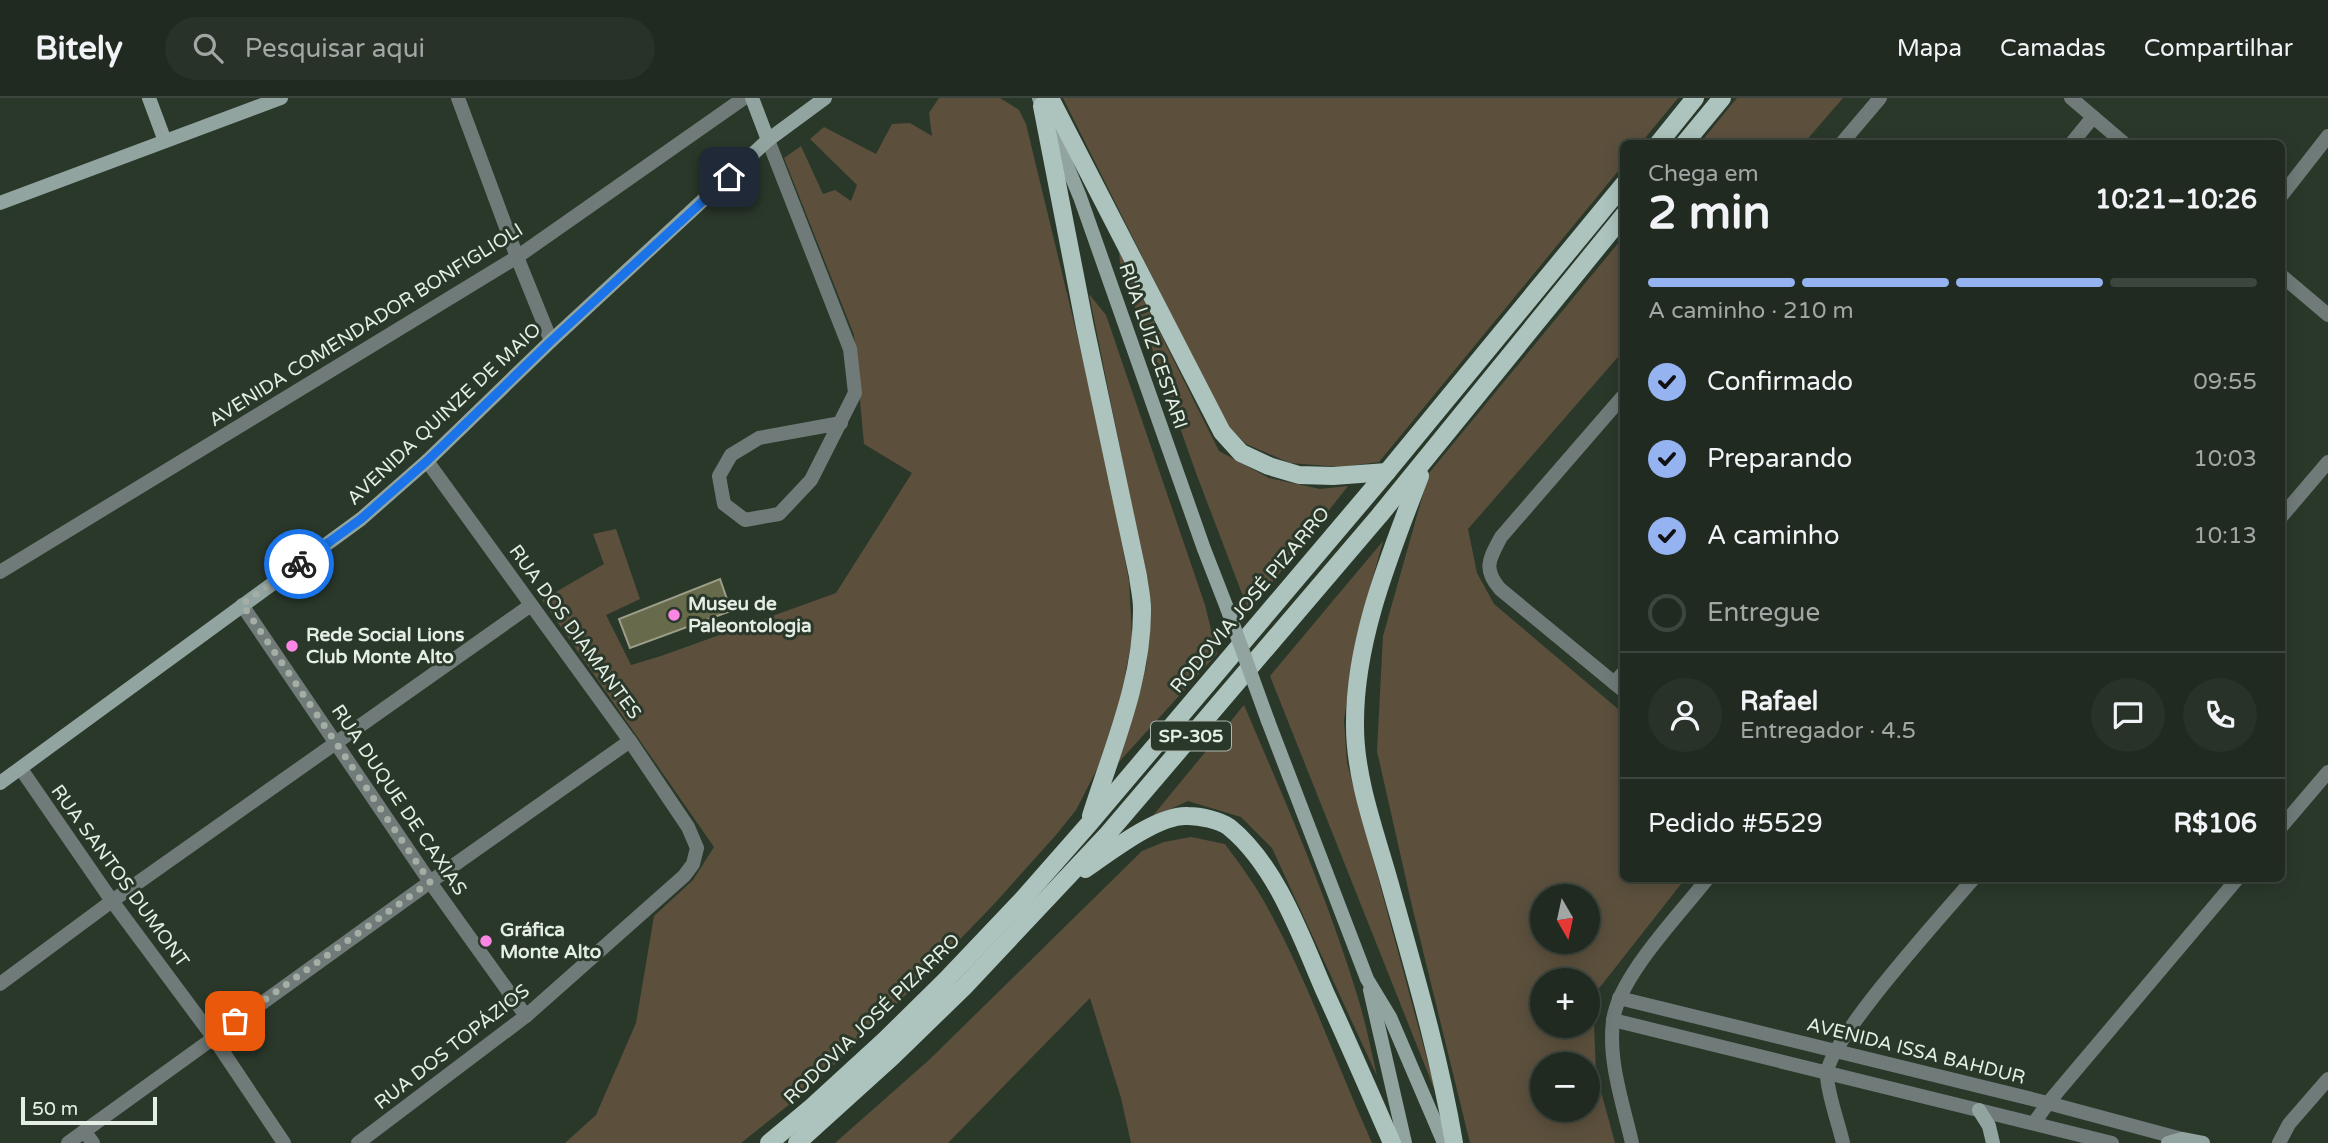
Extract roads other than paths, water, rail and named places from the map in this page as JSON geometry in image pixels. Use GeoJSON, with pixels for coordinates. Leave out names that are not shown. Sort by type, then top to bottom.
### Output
{"type":"FeatureCollection","features":[{"type":"Feature","properties":{"kind":"main road"},"geometry":{"type":"LineString","coordinates":[[1661,140],[1695,98]]}},
{"type":"Feature","properties":{"kind":"main road"},"geometry":{"type":"LineString","coordinates":[[1687,140],[1722,98]]}},
{"type":"Feature","properties":{"kind":"main road"},"geometry":{"type":"LineString","coordinates":[[1044,101],[1222,432],[1241,453],[1269,466],[1299,475],[1333,476],[1387,472]]}},
{"type":"Feature","properties":{"kind":"main road"},"geometry":{"type":"LineString","coordinates":[[1044,101],[1085,327],[1138,576],[1142,607],[1139,658],[1134,683],[1088,825]]}},
{"type":"Feature","properties":{"kind":"main road","name":"RODOVIA JOSÉ PIZARRO"},"geometry":{"type":"LineString","coordinates":[[769,1143],[823,1098],[921,1006],[1022,900],[1387,472],[1620,189]]}},
{"type":"Feature","properties":{"kind":"main road","name":"RODOVIA JOSÉ PIZARRO"},"geometry":{"type":"LineString","coordinates":[[797,1143],[955,996],[1107,836],[1425,462],[1620,220]]}},
{"type":"Feature","properties":{"kind":"main road"},"geometry":{"type":"LineString","coordinates":[[1425,462],[1371,615],[1356,694],[1354,728],[1362,782],[1425,1008],[1454,1143]]}},
{"type":"Feature","properties":{"kind":"main road"},"geometry":{"type":"LineString","coordinates":[[1062,884],[1125,841],[1171,819],[1186,816],[1227,826],[1259,859],[1287,905],[1392,1143]]}},
{"type":"Feature","properties":{"kind":"street"},"geometry":{"type":"LineString","coordinates":[[149,98],[165,141]]}},
{"type":"Feature","properties":{"kind":"street"},"geometry":{"type":"LineString","coordinates":[[0,202],[281,98]]}},
{"type":"Feature","properties":{"kind":"street"},"geometry":{"type":"LineString","coordinates":[[458,98],[551,341]]}},
{"type":"Feature","properties":{"kind":"street","name":"AVENIDA COMENDADOR BONFIGLIOLI"},"geometry":{"type":"LineString","coordinates":[[0,572],[517,257],[744,98]]}},
{"type":"Feature","properties":{"kind":"street"},"geometry":{"type":"LineString","coordinates":[[752,98],[850,349],[855,393],[841,423],[811,480],[779,514],[745,520],[724,504],[719,476],[731,455],[760,438],[841,423]]}},
{"type":"Feature","properties":{"kind":"street","name":"AVENIDA QUINZE DE MAIO"},"geometry":{"type":"LineString","coordinates":[[0,783],[361,519],[427,461],[551,341],[768,140],[825,98]]}},
{"type":"Feature","properties":{"kind":"street"},"geometry":{"type":"LineString","coordinates":[[1844,140],[1880,98]]}},
{"type":"Feature","properties":{"kind":"street"},"geometry":{"type":"LineString","coordinates":[[2071,98],[2120,140]]}},
{"type":"Feature","properties":{"kind":"street","name":"RUA LUIZ CESTARI"},"geometry":{"type":"LineString","coordinates":[[1044,101],[1085,209],[1200,538],[1367,979]]}},
{"type":"Feature","properties":{"kind":"street"},"geometry":{"type":"LineString","coordinates":[[2074,140],[2093,117]]}},
{"type":"Feature","properties":{"kind":"street"},"geometry":{"type":"LineString","coordinates":[[2285,191],[2328,136]]}},
{"type":"Feature","properties":{"kind":"street"},"geometry":{"type":"LineString","coordinates":[[2285,279],[2328,315]]}},
{"type":"Feature","properties":{"kind":"street"},"geometry":{"type":"LineString","coordinates":[[1620,400],[1501,537],[1489,564],[1492,580],[1500,589],[1620,681]]}},
{"type":"Feature","properties":{"kind":"street","name":"RUA DOS DIAMANTES"},"geometry":{"type":"LineString","coordinates":[[427,461],[630,741],[688,827]]}},
{"type":"Feature","properties":{"kind":"street"},"geometry":{"type":"LineString","coordinates":[[2285,512],[2328,462]]}},
{"type":"Feature","properties":{"kind":"street","name":"RUA DUQUE DE CAXIAS"},"geometry":{"type":"LineString","coordinates":[[242,604],[430,882],[527,1016]]}},
{"type":"Feature","properties":{"kind":"street"},"geometry":{"type":"LineString","coordinates":[[0,984],[112,901],[338,744],[531,605]]}},
{"type":"Feature","properties":{"kind":"street"},"geometry":{"type":"LineString","coordinates":[[68,1143],[89,1137],[213,1037],[630,741]]}},
{"type":"Feature","properties":{"kind":"street","name":"RUA SANTOS DUMONT"},"geometry":{"type":"LineString","coordinates":[[21,769],[112,901],[213,1037],[285,1143]]}},
{"type":"Feature","properties":{"kind":"street"},"geometry":{"type":"LineString","coordinates":[[2285,822],[2328,772]]}},
{"type":"Feature","properties":{"kind":"street","name":"RUA DOS TOPÁZIOS"},"geometry":{"type":"LineString","coordinates":[[358,1143],[527,1016],[684,876],[693,864],[697,848],[688,827]]}},
{"type":"Feature","properties":{"kind":"street"},"geometry":{"type":"LineString","coordinates":[[1632,1143],[1615,1073],[1613,1020],[1619,998],[1650,952],[1705,882]]}},
{"type":"Feature","properties":{"kind":"street"},"geometry":{"type":"LineString","coordinates":[[1843,1143],[1826,1073],[1835,1052],[1866,1007],[1971,882]]}},
{"type":"Feature","properties":{"kind":"street"},"geometry":{"type":"LineString","coordinates":[[2034,1123],[2235,882]]}},
{"type":"Feature","properties":{"kind":"street"},"geometry":{"type":"LineString","coordinates":[[1367,979],[1405,1143]]}},
{"type":"Feature","properties":{"kind":"street"},"geometry":{"type":"LineString","coordinates":[[1367,979],[1390,1017],[1444,1143]]}},
{"type":"Feature","properties":{"kind":"street","name":"AVENIDA ISSA BAHDUR"},"geometry":{"type":"LineString","coordinates":[[1619,998],[2048,1103],[2175,1141],[2203,1143]]}},
{"type":"Feature","properties":{"kind":"street"},"geometry":{"type":"LineString","coordinates":[[1613,1020],[2112,1143]]}},
{"type":"Feature","properties":{"kind":"street"},"geometry":{"type":"LineString","coordinates":[[2279,1143],[2289,1124],[2328,1079]]}},
{"type":"Feature","properties":{"kind":"street"},"geometry":{"type":"LineString","coordinates":[[1979,1110],[1989,1126],[1993,1143]]}},
{"type":"Feature","properties":{"kind":"place","name":"Museu de Paleontologia"},"geometry":{"type":"Point","coordinates":[674,615]}},
{"type":"Feature","properties":{"kind":"place","name":"Rede Social Lions Club Monte Alto"},"geometry":{"type":"Point","coordinates":[292,646]}},
{"type":"Feature","properties":{"kind":"place","name":"Gráfica Monte Alto"},"geometry":{"type":"Point","coordinates":[486,941]}}]}
